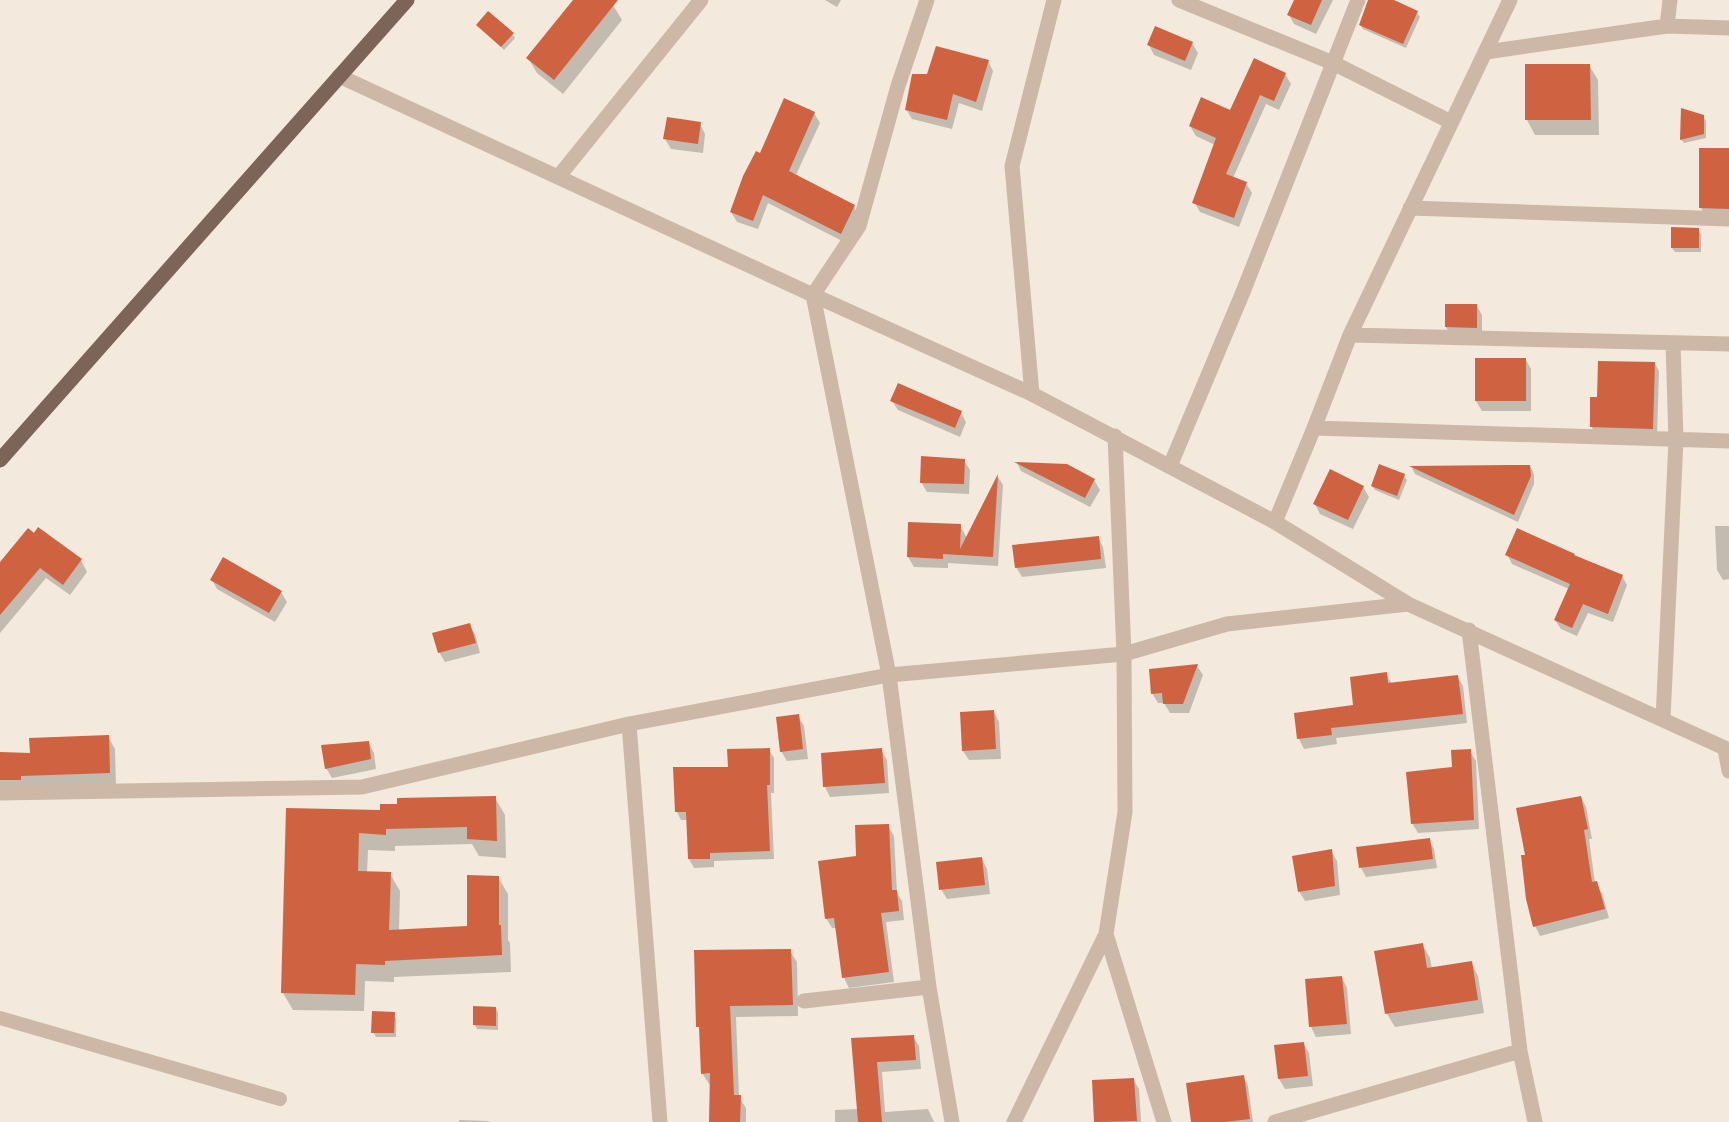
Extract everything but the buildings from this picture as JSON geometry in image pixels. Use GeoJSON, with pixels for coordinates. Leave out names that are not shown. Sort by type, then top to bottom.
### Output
{"type":"FeatureCollection","features":[{"type":"Feature","properties":{"kind":"main road"},"geometry":{"type":"LineString","coordinates":[[0,460],[407,0]]}},
{"type":"Feature","properties":{"kind":"street"},"geometry":{"type":"LineString","coordinates":[[558,176],[701,0]]}},
{"type":"Feature","properties":{"kind":"street"},"geometry":{"type":"LineString","coordinates":[[927,0],[898,86],[859,226],[813,295],[889,675],[929,987],[952,1122]]}},
{"type":"Feature","properties":{"kind":"street"},"geometry":{"type":"LineString","coordinates":[[1032,394],[1012,166],[1054,0]]}},
{"type":"Feature","properties":{"kind":"street"},"geometry":{"type":"LineString","coordinates":[[1179,0],[1333,63],[1451,122]]}},
{"type":"Feature","properties":{"kind":"street"},"geometry":{"type":"LineString","coordinates":[[1170,466],[1243,292],[1358,0]]}},
{"type":"Feature","properties":{"kind":"street"},"geometry":{"type":"LineString","coordinates":[[1275,522],[1350,335],[1510,0]]}},
{"type":"Feature","properties":{"kind":"street"},"geometry":{"type":"LineString","coordinates":[[1667,26],[1670,0]]}},
{"type":"Feature","properties":{"kind":"street"},"geometry":{"type":"LineString","coordinates":[[1486,52],[1667,26],[1729,28]]}},
{"type":"Feature","properties":{"kind":"street"},"geometry":{"type":"LineString","coordinates":[[339,76],[1032,394],[1275,522],[1408,604],[1727,749],[1729,771]]}},
{"type":"Feature","properties":{"kind":"street"},"geometry":{"type":"LineString","coordinates":[[1410,208],[1729,219]]}},
{"type":"Feature","properties":{"kind":"street"},"geometry":{"type":"LineString","coordinates":[[1350,335],[1729,344]]}},
{"type":"Feature","properties":{"kind":"street"},"geometry":{"type":"LineString","coordinates":[[1663,720],[1676,440],[1673,343]]}},
{"type":"Feature","properties":{"kind":"street"},"geometry":{"type":"LineString","coordinates":[[1314,428],[1729,441]]}},
{"type":"Feature","properties":{"kind":"street"},"geometry":{"type":"LineString","coordinates":[[1014,1122],[1106,934],[1125,812],[1124,654],[1114,436]]}},
{"type":"Feature","properties":{"kind":"street"},"geometry":{"type":"LineString","coordinates":[[0,793],[362,787],[629,724],[889,675],[1124,654],[1227,624],[1408,604]]}},
{"type":"Feature","properties":{"kind":"street"},"geometry":{"type":"LineString","coordinates":[[1469,630],[1520,1051],[1534,1122]]}},
{"type":"Feature","properties":{"kind":"street"},"geometry":{"type":"LineString","coordinates":[[629,724],[660,1122]]}},
{"type":"Feature","properties":{"kind":"street"},"geometry":{"type":"LineString","coordinates":[[1106,934],[1164,1122]]}},
{"type":"Feature","properties":{"kind":"street"},"geometry":{"type":"LineString","coordinates":[[804,1001],[929,987]]}},
{"type":"Feature","properties":{"kind":"street"},"geometry":{"type":"LineString","coordinates":[[1275,1122],[1520,1051]]}},
{"type":"Feature","properties":{"kind":"lane"},"geometry":{"type":"LineString","coordinates":[[0,1018],[280,1099]]}}]}
